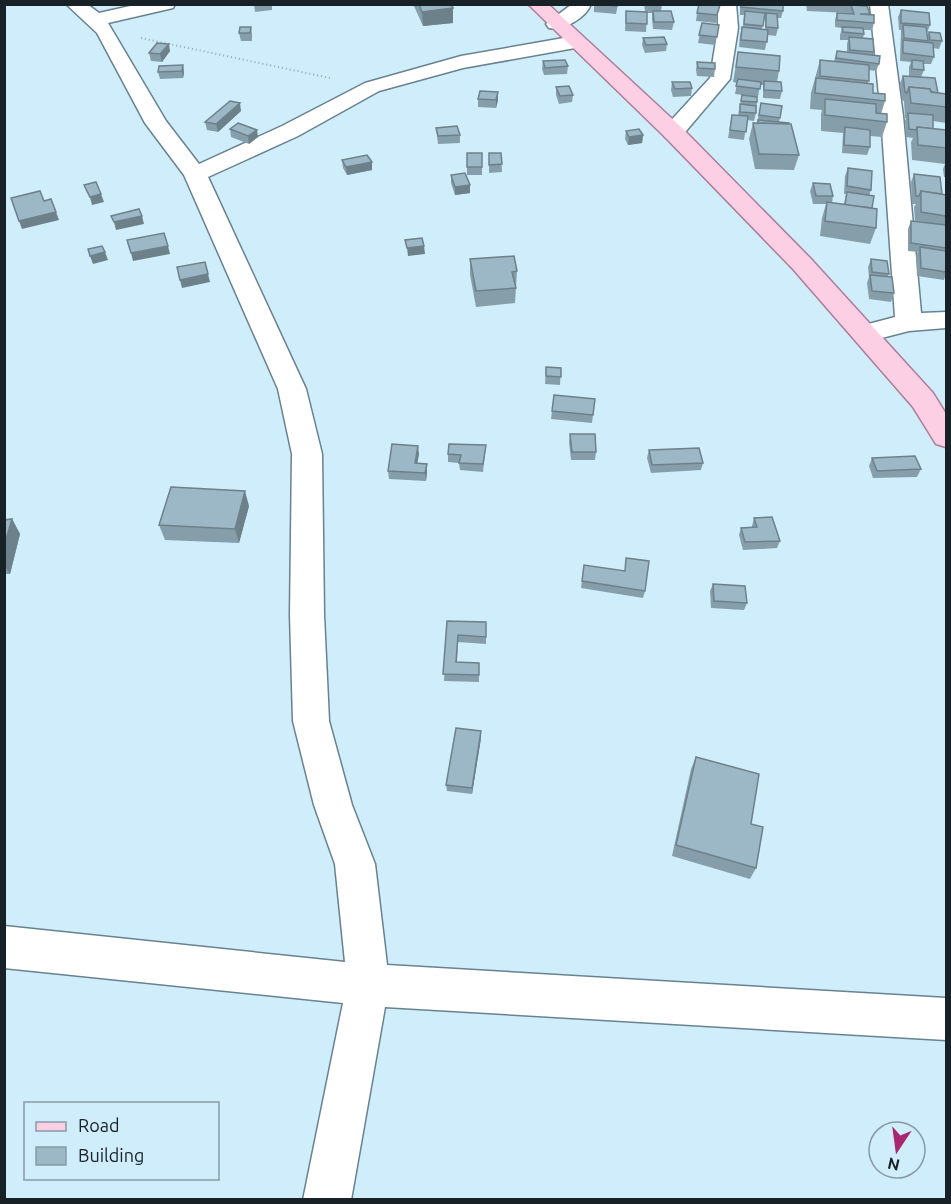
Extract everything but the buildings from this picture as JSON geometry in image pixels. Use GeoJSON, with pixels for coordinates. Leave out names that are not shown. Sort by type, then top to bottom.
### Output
{"type":"FeatureCollection","features":[{"type":"Feature","properties":{"kind":"main road"},"geometry":{"type":"LineString","coordinates":[[537,4],[673,132],[802,264],[866,333],[923,400],[946,437]]}},
{"type":"Feature","properties":{"kind":"street"},"geometry":{"type":"LineString","coordinates":[[166,4],[92,18],[156,123],[195,174],[292,389],[307,454],[307,615],[311,721],[333,805],[355,864],[368,985],[327,1200]]}},
{"type":"Feature","properties":{"kind":"street"},"geometry":{"type":"LineString","coordinates":[[556,24],[581,8],[582,4]]}},
{"type":"Feature","properties":{"kind":"street"},"geometry":{"type":"LineString","coordinates":[[673,132],[720,79],[728,28],[727,4]]}},
{"type":"Feature","properties":{"kind":"street"},"geometry":{"type":"LineString","coordinates":[[879,4],[892,117],[909,322]]}},
{"type":"Feature","properties":{"kind":"street"},"geometry":{"type":"LineString","coordinates":[[195,174],[290,131],[372,87],[460,62],[575,42]]}},
{"type":"Feature","properties":{"kind":"street"},"geometry":{"type":"LineString","coordinates":[[866,333],[909,322],[946,320]]}},
{"type":"Feature","properties":{"kind":"street"},"geometry":{"type":"LineString","coordinates":[[4,947],[368,985],[946,1019]]}},
{"type":"Feature","properties":{"kind":"path"},"geometry":{"type":"LineString","coordinates":[[92,18],[372,87]]}}]}
